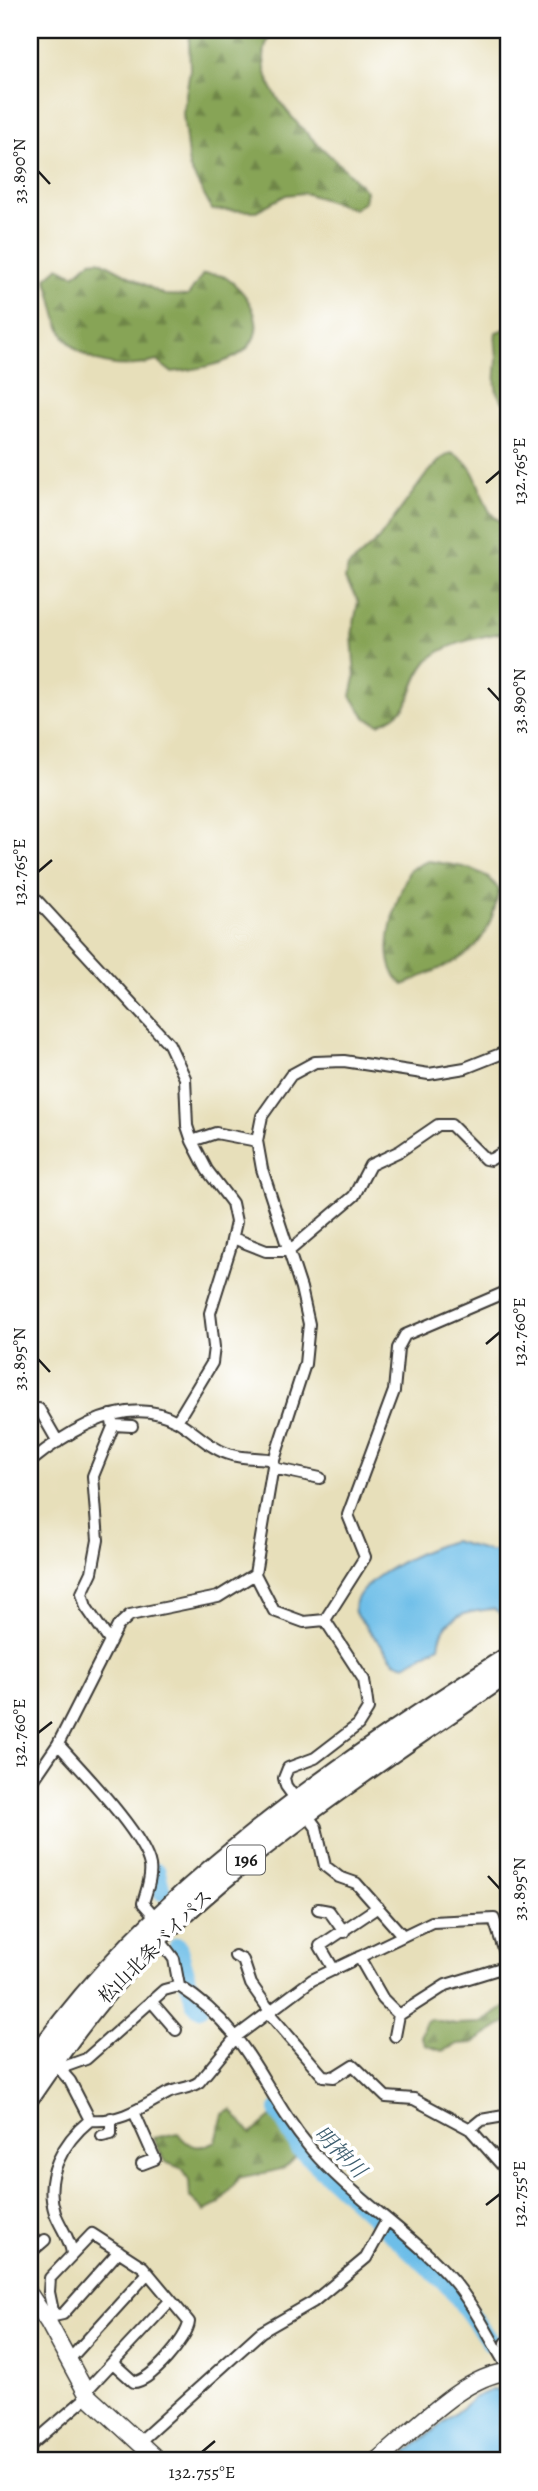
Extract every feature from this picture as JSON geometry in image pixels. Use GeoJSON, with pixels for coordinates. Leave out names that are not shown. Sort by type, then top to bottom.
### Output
{"type":"FeatureCollection","features":[{"type":"Feature","properties":{"kind":"highway","name":"松山北条バイパス"},"geometry":{"type":"LineString","coordinates":[[30,2096],[42,2060],[84,1997],[158,1929],[302,1808],[508,1657]]}},
{"type":"Feature","properties":{"kind":"highway","name":"松山北条バイパス"},"geometry":{"type":"LineString","coordinates":[[302,1808],[508,1673]]}},
{"type":"Feature","properties":{"kind":"street"},"geometry":{"type":"LineString","coordinates":[[30,893],[169,1044],[185,1078],[187,1126],[192,1141],[207,1170],[232,1203],[236,1222],[233,1238],[209,1313],[214,1346],[212,1363],[177,1421]]}},
{"type":"Feature","properties":{"kind":"street"},"geometry":{"type":"LineString","coordinates":[[325,1620],[290,1619],[274,1611],[254,1574],[274,1464],[292,1410],[308,1342],[306,1307],[262,1170],[257,1141],[262,1116],[291,1075],[315,1062],[344,1061],[429,1074],[465,1068],[508,1051]]}},
{"type":"Feature","properties":{"kind":"street"},"geometry":{"type":"LineString","coordinates":[[233,1238],[266,1251],[289,1251],[354,1196],[370,1165],[400,1151],[438,1125],[451,1125],[485,1159],[490,1160],[505,1151]]}},
{"type":"Feature","properties":{"kind":"street"},"geometry":{"type":"LineString","coordinates":[[192,1141],[216,1133],[257,1141]]}},
{"type":"Feature","properties":{"kind":"street"},"geometry":{"type":"LineString","coordinates":[[325,1620],[365,1557],[348,1515],[394,1391],[398,1348],[405,1335],[508,1291]]}},
{"type":"Feature","properties":{"kind":"street"},"geometry":{"type":"LineString","coordinates":[[30,1409],[39,1409],[58,1442]]}},
{"type":"Feature","properties":{"kind":"street"},"geometry":{"type":"LineString","coordinates":[[30,1462],[58,1442],[112,1420],[145,1411],[177,1421],[231,1455],[320,1478]]}},
{"type":"Feature","properties":{"kind":"street"},"geometry":{"type":"LineString","coordinates":[[112,1420],[132,1426]]}},
{"type":"Feature","properties":{"kind":"street"},"geometry":{"type":"LineString","coordinates":[[109,1640],[86,1607],[82,1593],[92,1572],[98,1540],[93,1476],[112,1420]]}},
{"type":"Feature","properties":{"kind":"street"},"geometry":{"type":"LineString","coordinates":[[30,1786],[58,1744],[109,1640],[130,1615],[218,1597],[254,1574]]}},
{"type":"Feature","properties":{"kind":"street"},"geometry":{"type":"LineString","coordinates":[[325,1620],[364,1680],[368,1709],[358,1725],[315,1758],[288,1768],[284,1778],[316,1827],[326,1866],[339,1877],[356,1883],[402,1935]]}},
{"type":"Feature","properties":{"kind":"street"},"geometry":{"type":"LineString","coordinates":[[58,1744],[120,1815],[146,1853],[150,1868],[143,1903],[174,1959],[188,1991],[218,2013],[237,2036],[309,2147],[455,2283],[508,2370],[491,2373],[468,2385],[376,2461]]}},
{"type":"Feature","properties":{"kind":"street"},"geometry":{"type":"LineString","coordinates":[[334,1970],[320,1946],[378,1907]]}},
{"type":"Feature","properties":{"kind":"street"},"geometry":{"type":"LineString","coordinates":[[318,1909],[329,1911],[344,1932]]}},
{"type":"Feature","properties":{"kind":"street"},"geometry":{"type":"LineString","coordinates":[[72,2253],[71,2242],[54,2210],[51,2183],[68,2142],[90,2120],[135,2114],[171,2092],[191,2087],[199,2082],[237,2036],[312,1980],[402,1935],[441,1920],[494,1919],[508,1964],[446,1985],[399,2015],[395,2036]]}},
{"type":"Feature","properties":{"kind":"street"},"geometry":{"type":"LineString","coordinates":[[235,1956],[243,1959],[251,1984],[269,2012],[323,2076],[334,2077],[353,2065],[386,2097],[414,2099],[470,2129],[508,2172]]}},
{"type":"Feature","properties":{"kind":"street"},"geometry":{"type":"LineString","coordinates":[[359,1957],[383,1999],[399,2015]]}},
{"type":"Feature","properties":{"kind":"street"},"geometry":{"type":"LineString","coordinates":[[42,2060],[86,2059],[164,1990],[188,1991]]}},
{"type":"Feature","properties":{"kind":"street"},"geometry":{"type":"LineString","coordinates":[[151,2001],[176,2030]]}},
{"type":"Feature","properties":{"kind":"street"},"geometry":{"type":"LineString","coordinates":[[42,2060],[90,2120]]}},
{"type":"Feature","properties":{"kind":"street"},"geometry":{"type":"LineString","coordinates":[[135,2114],[155,2159],[142,2165]]}},
{"type":"Feature","properties":{"kind":"street"},"geometry":{"type":"LineString","coordinates":[[470,2129],[481,2119],[504,2116]]}},
{"type":"Feature","properties":{"kind":"street"},"geometry":{"type":"LineString","coordinates":[[102,2136],[111,2134],[111,2118]]}},
{"type":"Feature","properties":{"kind":"street"},"geometry":{"type":"LineString","coordinates":[[140,2452],[261,2332],[313,2302],[366,2258],[387,2220]]}},
{"type":"Feature","properties":{"kind":"street"},"geometry":{"type":"LineString","coordinates":[[113,2363],[134,2382],[143,2380],[153,2372],[189,2327],[186,2318],[148,2273],[92,2234],[72,2253],[48,2284],[51,2319],[68,2361],[87,2394],[140,2452],[159,2461]]}},
{"type":"Feature","properties":{"kind":"street"},"geometry":{"type":"LineString","coordinates":[[30,2253],[45,2241]]}},
{"type":"Feature","properties":{"kind":"street"},"geometry":{"type":"LineString","coordinates":[[51,2319],[63,2314],[119,2251]]}},
{"type":"Feature","properties":{"kind":"street"},"geometry":{"type":"LineString","coordinates":[[68,2361],[148,2273]]}},
{"type":"Feature","properties":{"kind":"street"},"geometry":{"type":"LineString","coordinates":[[30,2295],[51,2319]]}},
{"type":"Feature","properties":{"kind":"street"},"geometry":{"type":"LineString","coordinates":[[30,2446],[87,2394],[170,2301]]}},
{"type":"Feature","properties":{"kind":"street"},"geometry":{"type":"LineString","coordinates":[[508,2341],[508,2358]]}},
{"type":"Feature","properties":{"kind":"green space"},"geometry":{"type":"Polygon","coordinates":[[[194,30],[273,30],[264,52],[266,74],[276,96],[292,117],[366,191],[364,202],[354,209],[304,193],[286,195],[256,211],[212,210],[189,167],[183,113],[190,69],[189,40],[194,30]]]}},
{"type":"Feature","properties":{"kind":"green space"},"geometry":{"type":"Polygon","coordinates":[[[99,260],[164,295],[188,296],[203,274],[225,277],[240,290],[252,308],[256,328],[254,338],[242,353],[233,358],[190,370],[171,372],[157,361],[133,365],[109,364],[86,356],[63,334],[46,278],[59,267],[74,275],[91,261],[99,260]]]}},
{"type":"Feature","properties":{"kind":"green space"},"geometry":{"type":"Polygon","coordinates":[[[505,329],[508,331],[508,406],[499,396],[496,385],[496,332],[505,329]]]}},
{"type":"Feature","properties":{"kind":"green space"},"geometry":{"type":"Polygon","coordinates":[[[451,453],[471,469],[491,513],[498,520],[508,523],[508,632],[465,641],[434,656],[420,672],[407,703],[392,717],[379,724],[366,718],[351,696],[355,678],[352,635],[358,601],[345,579],[348,567],[378,540],[426,475],[441,459],[451,453]]]}},
{"type":"Feature","properties":{"kind":"green space"},"geometry":{"type":"Polygon","coordinates":[[[428,861],[477,871],[493,882],[499,890],[493,913],[478,943],[455,961],[404,985],[395,975],[390,962],[390,930],[410,869],[428,861]]]}},
{"type":"Feature","properties":{"kind":"green space"},"geometry":{"type":"Polygon","coordinates":[[[508,2005],[508,2021],[473,2043],[458,2044],[442,2051],[425,2045],[421,2037],[425,2022],[430,2019],[456,2024],[481,2023],[508,2005]]]}},
{"type":"Feature","properties":{"kind":"green space"},"geometry":{"type":"Polygon","coordinates":[[[232,2110],[251,2134],[275,2114],[297,2152],[294,2159],[281,2169],[239,2178],[219,2204],[205,2211],[190,2197],[189,2181],[183,2169],[165,2162],[153,2138],[178,2133],[186,2142],[195,2146],[216,2142],[223,2114],[232,2110]]]}},
{"type":"Feature","properties":{"kind":"water"},"geometry":{"type":"Polygon","coordinates":[[[453,1541],[489,1551],[506,1551],[508,1615],[502,1615],[494,1609],[458,1616],[446,1627],[439,1646],[405,1665],[394,1661],[355,1613],[356,1601],[364,1589],[392,1567],[453,1541]]]}},
{"type":"Feature","properties":{"kind":"water"},"geometry":{"type":"Polygon","coordinates":[[[494,2389],[508,2393],[508,2461],[412,2461],[407,2452],[475,2397],[494,2389]]]}},
{"type":"Feature","properties":{"kind":"waterway","name":"明神川"},"geometry":{"type":"LineString","coordinates":[[157,1872],[162,1892]]}},
{"type":"Feature","properties":{"kind":"waterway","name":"明神川"},"geometry":{"type":"LineString","coordinates":[[178,1946],[195,2004],[200,2008]]}},
{"type":"Feature","properties":{"kind":"waterway","name":"明神川"},"geometry":{"type":"LineString","coordinates":[[278,2110],[300,2149],[451,2288],[491,2343]]}}]}
